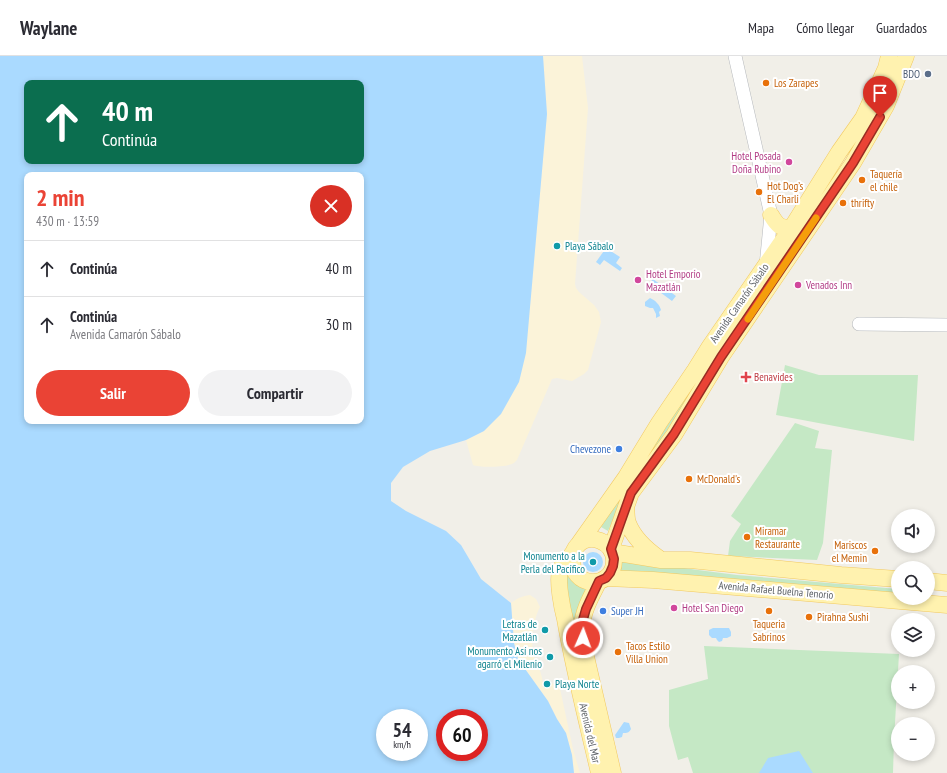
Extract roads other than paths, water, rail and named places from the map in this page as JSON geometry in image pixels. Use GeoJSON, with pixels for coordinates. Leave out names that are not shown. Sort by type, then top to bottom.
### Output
{"type":"FeatureCollection","features":[{"type":"Feature","properties":{"kind":"main road","name":"Avenida Camarón Sábalo"},"geometry":{"type":"LineString","coordinates":[[612,551],[631,493],[674,434],[771,271],[792,227],[839,152],[863,118],[886,68],[889,56]]}},
{"type":"Feature","properties":{"kind":"main road","name":"Avenida Camarón Sábalo"},"geometry":{"type":"LineString","coordinates":[[575,550],[626,477],[659,423],[710,346],[845,176],[886,106],[906,56]]}},
{"type":"Feature","properties":{"kind":"main road"},"geometry":{"type":"LineString","coordinates":[[771,215],[776,223],[781,227],[792,227]]}},
{"type":"Feature","properties":{"kind":"main road"},"geometry":{"type":"LineString","coordinates":[[626,506],[629,524],[635,536],[649,552],[661,560]]}},
{"type":"Feature","properties":{"kind":"main road"},"geometry":{"type":"LineString","coordinates":[[595,539],[601,541],[612,551],[614,559],[613,566],[610,573],[602,580],[592,582],[584,580],[573,570],[571,563],[575,550],[583,541],[595,539]]}},
{"type":"Feature","properties":{"kind":"main road","name":"Avenida del Mar"},"geometry":{"type":"LineString","coordinates":[[575,550],[561,568],[559,578],[571,654],[599,773]]}},
{"type":"Feature","properties":{"kind":"main road","name":"Avenida Rafael Buelna Tenorio"},"geometry":{"type":"LineString","coordinates":[[612,551],[661,560],[690,560],[891,579]]}},
{"type":"Feature","properties":{"kind":"main road","name":"Avenida del Mar"},"geometry":{"type":"LineString","coordinates":[[602,580],[586,609],[582,628],[584,648],[613,773]]}},
{"type":"Feature","properties":{"kind":"main road","name":"Avenida Rafael Buelna Tenorio"},"geometry":{"type":"LineString","coordinates":[[602,580],[653,580],[947,605]]}},
{"type":"Feature","properties":{"kind":"main road"},"geometry":{"type":"LineString","coordinates":[[935,582],[947,583]]}},
{"type":"Feature","properties":{"kind":"street"},"geometry":{"type":"LineString","coordinates":[[735,56],[771,215],[771,271]]}},
{"type":"Feature","properties":{"kind":"street"},"geometry":{"type":"LineString","coordinates":[[859,324],[947,325]]}},
{"type":"Feature","properties":{"kind":"water"},"geometry":{"type":"Polygon","coordinates":[[[0,56],[543,56],[547,114],[526,353],[519,382],[501,414],[484,431],[466,440],[430,451],[403,467],[391,483],[391,501],[406,511],[446,531],[461,545],[481,579],[511,603],[514,643],[518,659],[548,701],[566,733],[572,755],[574,773],[0,773],[0,56]]]}},
{"type":"Feature","properties":{"kind":"water"},"geometry":{"type":"Polygon","coordinates":[[[606,248],[620,257],[616,263],[622,268],[620,271],[604,260],[600,265],[596,262],[606,248]]]}},
{"type":"Feature","properties":{"kind":"water"},"geometry":{"type":"Polygon","coordinates":[[[653,279],[676,296],[672,301],[649,284],[653,279]]]}},
{"type":"Feature","properties":{"kind":"water"},"geometry":{"type":"Polygon","coordinates":[[[650,298],[657,303],[661,310],[659,312],[660,316],[656,318],[653,308],[645,306],[645,302],[650,298]]]}},
{"type":"Feature","properties":{"kind":"water"},"geometry":{"type":"Polygon","coordinates":[[[593,552],[600,555],[603,562],[600,569],[593,572],[586,569],[583,562],[586,555],[593,552]]]}},
{"type":"Feature","properties":{"kind":"water"},"geometry":{"type":"Polygon","coordinates":[[[713,628],[729,628],[731,636],[723,638],[722,641],[719,642],[716,638],[712,638],[709,635],[709,630],[713,628]]]}},
{"type":"Feature","properties":{"kind":"water"},"geometry":{"type":"Polygon","coordinates":[[[624,722],[629,723],[631,729],[628,732],[623,733],[622,737],[616,738],[615,735],[624,722]]]}},
{"type":"Feature","properties":{"kind":"water"},"geometry":{"type":"Polygon","coordinates":[[[799,751],[813,773],[759,773],[768,758],[799,751]]]}},
{"type":"Feature","properties":{"kind":"place","name":"BDO"},"geometry":{"type":"Point","coordinates":[928,74]}},
{"type":"Feature","properties":{"kind":"place","name":"Los Zarapes"},"geometry":{"type":"Point","coordinates":[766,83]}},
{"type":"Feature","properties":{"kind":"place","name":"Hotel Posada Doña Rubino"},"geometry":{"type":"Point","coordinates":[789,162]}},
{"type":"Feature","properties":{"kind":"place","name":"Taquería el chile"},"geometry":{"type":"Point","coordinates":[862,180]}},
{"type":"Feature","properties":{"kind":"place","name":"Hot Dog’s El Charli"},"geometry":{"type":"Point","coordinates":[759,192]}},
{"type":"Feature","properties":{"kind":"place","name":"thrifty"},"geometry":{"type":"Point","coordinates":[843,203]}},
{"type":"Feature","properties":{"kind":"place","name":"Playa Sábalo"},"geometry":{"type":"Point","coordinates":[557,246]}},
{"type":"Feature","properties":{"kind":"place","name":"Hotel Emporio Mazatlán"},"geometry":{"type":"Point","coordinates":[638,280]}},
{"type":"Feature","properties":{"kind":"place","name":"Venados Inn"},"geometry":{"type":"Point","coordinates":[798,285]}},
{"type":"Feature","properties":{"kind":"place","name":"Benavides"},"geometry":{"type":"Point","coordinates":[746,377]}},
{"type":"Feature","properties":{"kind":"place","name":"Chevezone"},"geometry":{"type":"Point","coordinates":[619,449]}},
{"type":"Feature","properties":{"kind":"place","name":"McDonald's"},"geometry":{"type":"Point","coordinates":[689,479]}},
{"type":"Feature","properties":{"kind":"place","name":"Miramar Restaurante"},"geometry":{"type":"Point","coordinates":[747,537]}},
{"type":"Feature","properties":{"kind":"place","name":"Mariscos el Memin"},"geometry":{"type":"Point","coordinates":[875,551]}},
{"type":"Feature","properties":{"kind":"place","name":"Monumento a la Perla del Pacífico"},"geometry":{"type":"Point","coordinates":[593,562]}},
{"type":"Feature","properties":{"kind":"place","name":"Hotel San Diego"},"geometry":{"type":"Point","coordinates":[674,608]}},
{"type":"Feature","properties":{"kind":"place","name":"Super JH"},"geometry":{"type":"Point","coordinates":[603,611]}},
{"type":"Feature","properties":{"kind":"place","name":"Taqueria Sabrinos"},"geometry":{"type":"Point","coordinates":[769,611]}},
{"type":"Feature","properties":{"kind":"place","name":"Pirahna Sushi"},"geometry":{"type":"Point","coordinates":[809,617]}},
{"type":"Feature","properties":{"kind":"place","name":"Letras de Mazatlán"},"geometry":{"type":"Point","coordinates":[545,630]}},
{"type":"Feature","properties":{"kind":"place","name":"Tacos Estilo Villa Union"},"geometry":{"type":"Point","coordinates":[618,652]}},
{"type":"Feature","properties":{"kind":"place","name":"Monumento Así nos agarró el Milenio"},"geometry":{"type":"Point","coordinates":[550,657]}},
{"type":"Feature","properties":{"kind":"place","name":"Playa Norte"},"geometry":{"type":"Point","coordinates":[547,684]}}]}
